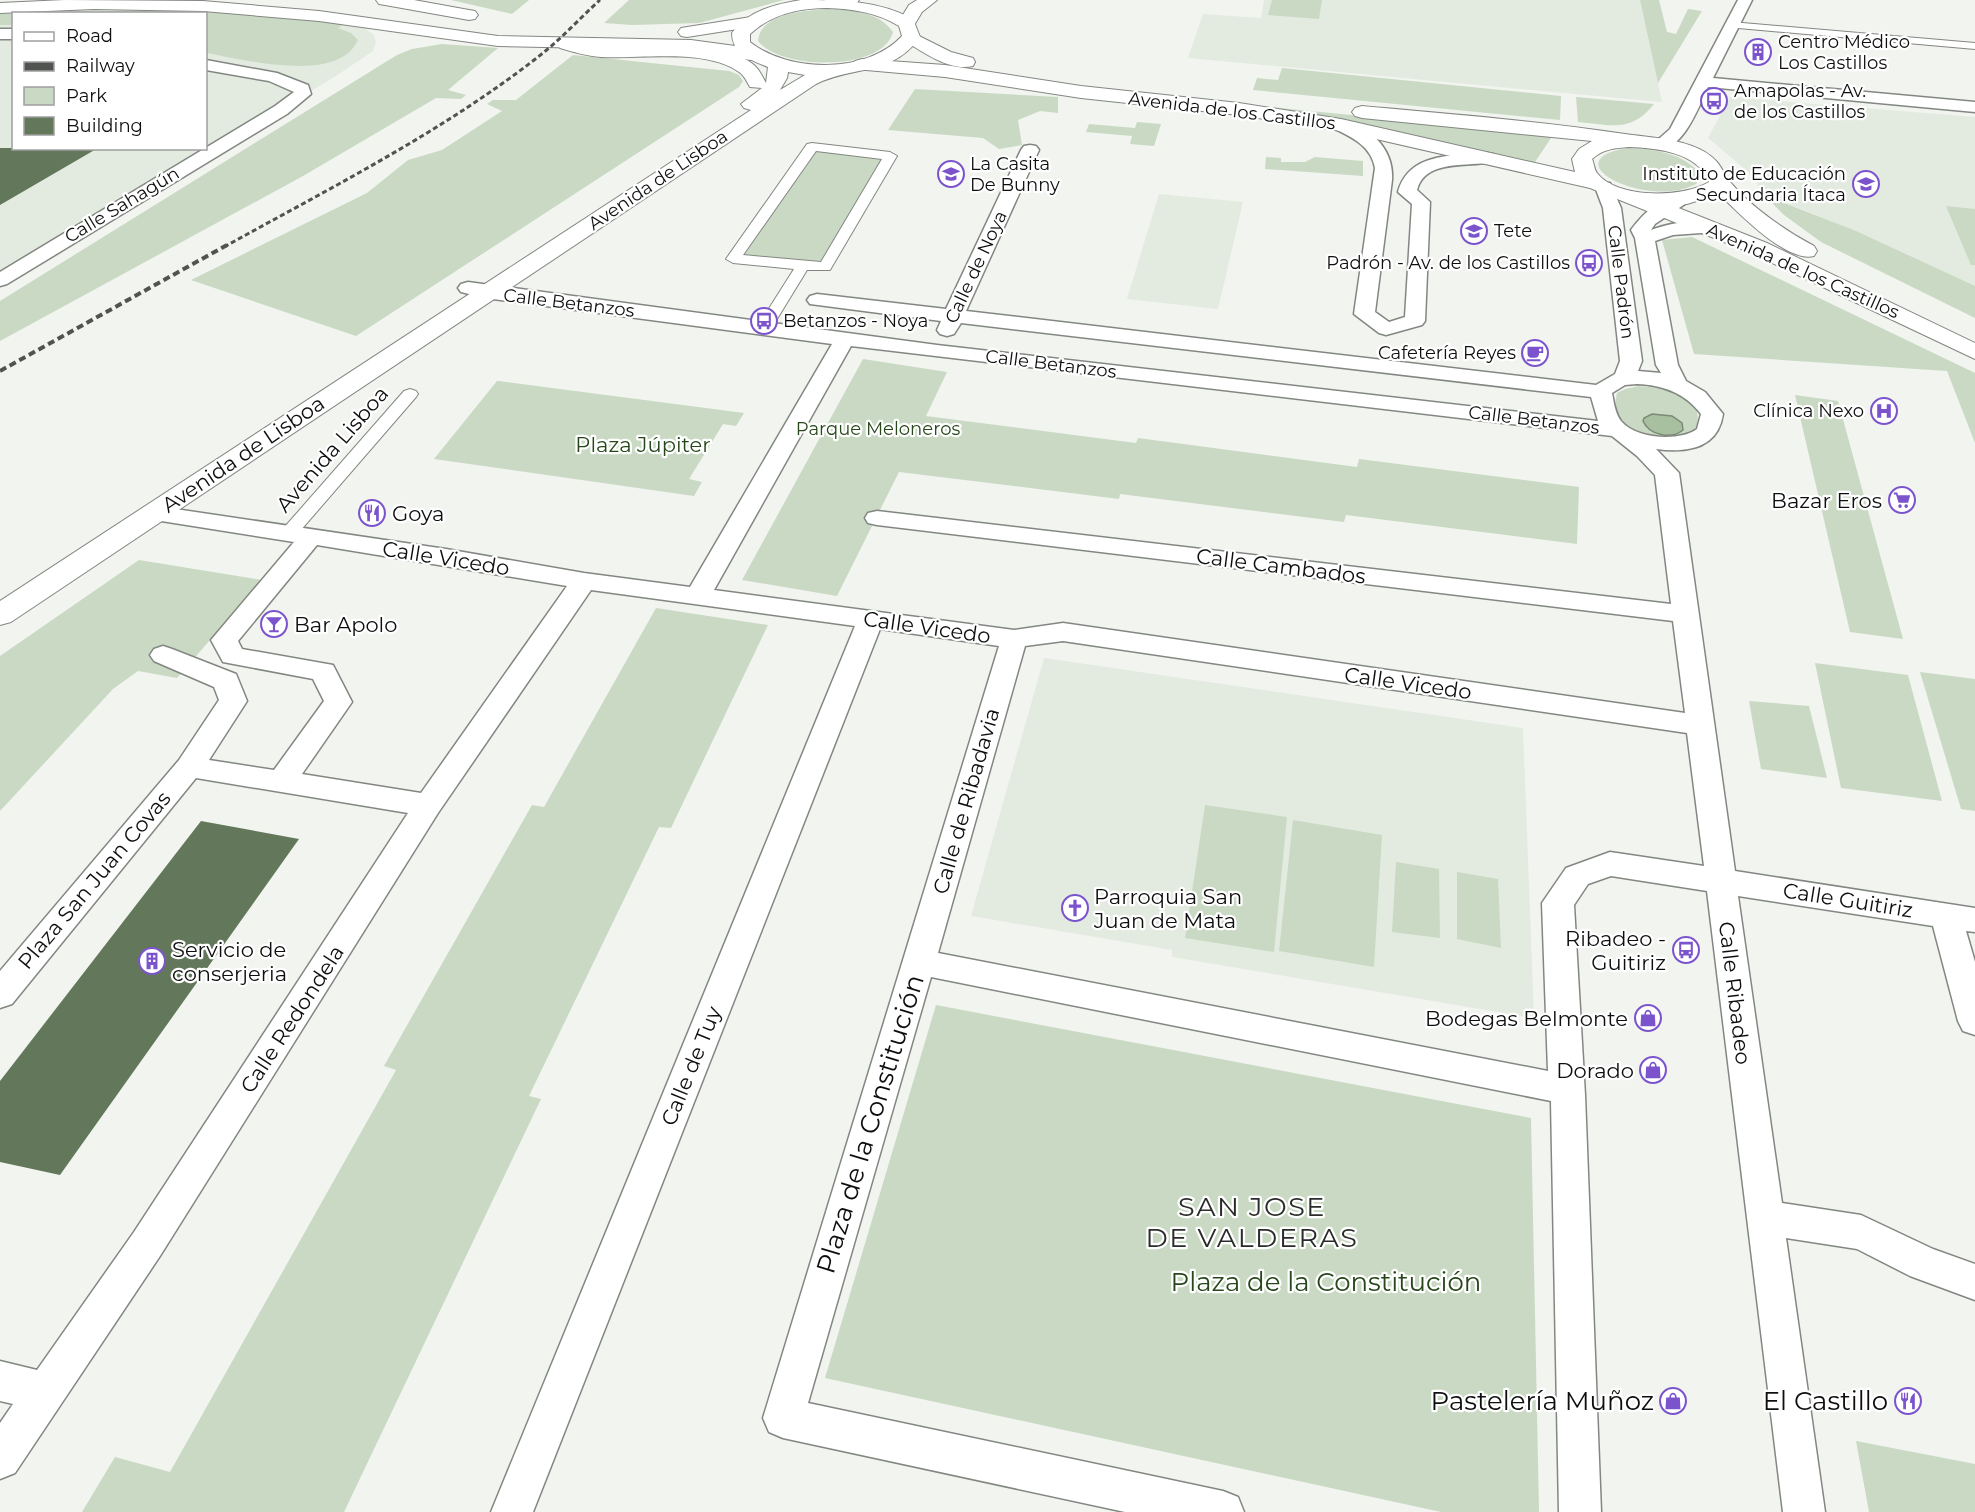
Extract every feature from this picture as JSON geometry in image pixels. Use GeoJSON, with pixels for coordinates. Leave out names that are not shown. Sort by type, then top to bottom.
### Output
{"type":"FeatureCollection","features":[{"type":"Feature","properties":{"kind":"main road"},"geometry":{"type":"LineString","coordinates":[[269,0],[566,44],[598,51],[702,53],[742,65],[757,81],[755,88],[735,109],[696,138]]}},
{"type":"Feature","properties":{"kind":"main road"},"geometry":{"type":"LineString","coordinates":[[327,0],[371,3],[482,19]]}},
{"type":"Feature","properties":{"kind":"main road"},"geometry":{"type":"LineString","coordinates":[[516,24],[573,33],[645,35],[704,30],[751,22],[783,9],[850,0]]}},
{"type":"Feature","properties":{"kind":"main road"},"geometry":{"type":"LineString","coordinates":[[0,8],[94,4],[203,6],[319,16],[498,41],[691,45],[750,54],[777,66],[808,70],[862,65],[890,56],[900,50],[915,9],[928,0]]}},
{"type":"Feature","properties":{"kind":"main road","name":"Avenida de los Castillos"},"geometry":{"type":"LineString","coordinates":[[832,3],[870,6],[897,16],[933,51],[961,61],[1068,80],[1568,131],[1662,144],[1686,151],[1705,162],[1716,173],[1720,184],[1787,241],[1975,335]]}},
{"type":"Feature","properties":{"kind":"main road"},"geometry":{"type":"LineString","coordinates":[[750,54],[741,44],[741,33],[751,22]]}},
{"type":"Feature","properties":{"kind":"main road","name":"Avenida de los Castillos"},"geometry":{"type":"LineString","coordinates":[[862,65],[966,74],[1081,92],[1239,109],[1341,125],[1601,186],[1628,196],[1670,205],[1708,228],[1759,248],[1975,352]]}},
{"type":"Feature","properties":{"kind":"main road","name":"Avenida de Lisboa"},"geometry":{"type":"LineString","coordinates":[[0,615],[155,513],[696,138],[771,89],[780,74],[777,66]]}},
{"type":"Feature","properties":{"kind":"main road","name":"Avenida de Lisboa"},"geometry":{"type":"LineString","coordinates":[[0,589],[809,80],[830,69]]}},
{"type":"Feature","properties":{"kind":"main road"},"geometry":{"type":"LineString","coordinates":[[1601,186],[1584,171],[1581,165],[1584,154],[1597,146],[1629,141]]}},
{"type":"Feature","properties":{"kind":"main road"},"geometry":{"type":"LineString","coordinates":[[1670,205],[1705,195],[1720,184]]}},
{"type":"Feature","properties":{"kind":"street"},"geometry":{"type":"LineString","coordinates":[[1662,144],[1677,132],[1745,0]]}},
{"type":"Feature","properties":{"kind":"street"},"geometry":{"type":"LineString","coordinates":[[1731,25],[1975,46]]}},
{"type":"Feature","properties":{"kind":"street","name":"Calle Sahagún"},"geometry":{"type":"LineString","coordinates":[[0,279],[281,110],[303,94],[302,89],[293,83],[272,76],[207,64]]}},
{"type":"Feature","properties":{"kind":"street"},"geometry":{"type":"LineString","coordinates":[[1703,81],[1975,107]]}},
{"type":"Feature","properties":{"kind":"street"},"geometry":{"type":"LineString","coordinates":[[1341,125],[1365,137],[1380,150],[1384,177],[1380,194],[1364,314],[1386,329],[1415,321],[1421,202],[1407,192],[1393,190],[1380,194]]}},
{"type":"Feature","properties":{"kind":"street"},"geometry":{"type":"LineString","coordinates":[[812,147],[890,156],[825,267],[803,265],[733,259],[812,147]]}},
{"type":"Feature","properties":{"kind":"street","name":"Calle de Noya"},"geometry":{"type":"LineString","coordinates":[[937,351],[1030,150]]}},
{"type":"Feature","properties":{"kind":"street"},"geometry":{"type":"LineString","coordinates":[[1407,192],[1408,180],[1418,170],[1432,165],[1487,158]]}},
{"type":"Feature","properties":{"kind":"street","name":"Calle Padrón"},"geometry":{"type":"LineString","coordinates":[[1601,186],[1612,208],[1631,361],[1625,378]]}},
{"type":"Feature","properties":{"kind":"street","name":"Calle Padrón"},"geometry":{"type":"LineString","coordinates":[[1670,205],[1648,220],[1641,230],[1645,238],[1668,365],[1677,384]]}},
{"type":"Feature","properties":{"kind":"street","name":"Calle Padrón"},"geometry":{"type":"LineString","coordinates":[[1645,238],[1671,229],[1708,228]]}},
{"type":"Feature","properties":{"kind":"street"},"geometry":{"type":"LineString","coordinates":[[764,329],[803,265]]}},
{"type":"Feature","properties":{"kind":"street","name":"Calle Betanzos"},"geometry":{"type":"LineString","coordinates":[[477,290],[937,351],[1618,430],[1664,443],[1689,443]]}},
{"type":"Feature","properties":{"kind":"street","name":"Calle Betanzos"},"geometry":{"type":"LineString","coordinates":[[817,300],[1601,392]]}},
{"type":"Feature","properties":{"kind":"street"},"geometry":{"type":"LineString","coordinates":[[1383,402],[1386,329]]}},
{"type":"Feature","properties":{"kind":"street"},"geometry":{"type":"LineString","coordinates":[[698,596],[845,339]]}},
{"type":"Feature","properties":{"kind":"street"},"geometry":{"type":"LineString","coordinates":[[1625,378],[1652,378],[1677,384],[1704,402],[1712,414],[1710,425],[1704,436],[1689,443],[1667,473],[1645,451],[1618,430],[1603,409],[1601,392],[1610,384],[1625,378]]}},
{"type":"Feature","properties":{"kind":"street","name":"Avenida Lisboa"},"geometry":{"type":"LineString","coordinates":[[300,535],[410,394]]}},
{"type":"Feature","properties":{"kind":"street","name":"Calle Ribadeo"},"geometry":{"type":"LineString","coordinates":[[1667,473],[1804,1512]]}},
{"type":"Feature","properties":{"kind":"street","name":"Calle Vicedo"},"geometry":{"type":"LineString","coordinates":[[155,513],[584,581],[1014,639],[1063,632],[1700,725]]}},
{"type":"Feature","properties":{"kind":"street","name":"Calle Cambados"},"geometry":{"type":"LineString","coordinates":[[877,518],[1686,614]]}},
{"type":"Feature","properties":{"kind":"street"},"geometry":{"type":"LineString","coordinates":[[281,782],[338,702],[323,671],[232,656],[224,640],[300,535]]}},
{"type":"Feature","properties":{"kind":"street","name":"Calle Redondela"},"geometry":{"type":"LineString","coordinates":[[0,1458],[147,1244],[428,805],[584,581]]}},
{"type":"Feature","properties":{"kind":"street","name":"Calle de Tuy"},"geometry":{"type":"LineString","coordinates":[[512,1512],[871,619]]}},
{"type":"Feature","properties":{"kind":"street","name":"Calle de Ribadavia"},"geometry":{"type":"LineString","coordinates":[[919,962],[1014,639]]}},
{"type":"Feature","properties":{"kind":"street","name":"Plaza San Juan Covas"},"geometry":{"type":"LineString","coordinates":[[0,994],[189,767],[233,701],[226,681],[163,655]]}},
{"type":"Feature","properties":{"kind":"street"},"geometry":{"type":"LineString","coordinates":[[189,767],[428,805]]}},
{"type":"Feature","properties":{"kind":"street"},"geometry":{"type":"LineString","coordinates":[[1580,1512],[1568,1107],[1558,903],[1577,876],[1610,864],[1721,879]]}},
{"type":"Feature","properties":{"kind":"street","name":"Calle Guitiriz"},"geometry":{"type":"LineString","coordinates":[[1721,879],[1961,918]]}},
{"type":"Feature","properties":{"kind":"street"},"geometry":{"type":"LineString","coordinates":[[1961,918],[1975,1021]]}},
{"type":"Feature","properties":{"kind":"street","name":"Plaza de la Constitución"},"geometry":{"type":"LineString","coordinates":[[1223,1512],[783,1418],[919,962],[1566,1089]]}},
{"type":"Feature","properties":{"kind":"street"},"geometry":{"type":"LineString","coordinates":[[1764,1218],[1861,1232],[1923,1263],[1975,1282]]}},
{"type":"Feature","properties":{"kind":"street"},"geometry":{"type":"LineString","coordinates":[[0,1380],[44,1392]]}},
{"type":"Feature","properties":{"kind":"shaded area"},"geometry":{"type":"Polygon","coordinates":[[[1264,0],[1640,0],[1662,102],[1188,58],[1203,14],[1261,18],[1264,0]]]}},
{"type":"Feature","properties":{"kind":"shaded area"},"geometry":{"type":"Polygon","coordinates":[[[134,4],[360,25],[373,34],[376,42],[373,51],[336,76],[0,280],[0,8],[134,4]]]}},
{"type":"Feature","properties":{"kind":"shaded area","name":"Instituto de Educación Secundaria Ítaca"},"geometry":{"type":"Polygon","coordinates":[[[1730,97],[1975,117],[1975,287],[1831,221],[1764,194],[1751,174],[1708,138],[1730,97]]]}},
{"type":"Feature","properties":{"kind":"shaded area"},"geometry":{"type":"Polygon","coordinates":[[[1159,194],[1243,202],[1218,309],[1127,299],[1159,194]]]}},
{"type":"Feature","properties":{"kind":"shaded area"},"geometry":{"type":"Polygon","coordinates":[[[1652,414],[1672,416],[1682,423],[1683,430],[1673,435],[1655,433],[1643,421],[1652,414]]]}},
{"type":"Feature","properties":{"kind":"shaded area"},"geometry":{"type":"Polygon","coordinates":[[[1044,658],[1523,728],[1534,1018],[1172,957],[1172,950],[971,916],[1044,658]]]}},
{"type":"Feature","properties":{"kind":"green space"},"geometry":{"type":"Polygon","coordinates":[[[451,0],[529,0],[512,14],[451,0]]]}},
{"type":"Feature","properties":{"kind":"green space"},"geometry":{"type":"Polygon","coordinates":[[[629,0],[784,0],[699,23],[632,25],[604,23],[629,0]]]}},
{"type":"Feature","properties":{"kind":"green space"},"geometry":{"type":"Polygon","coordinates":[[[1272,0],[1322,0],[1319,19],[1268,15],[1272,0]]]}},
{"type":"Feature","properties":{"kind":"green space"},"geometry":{"type":"Polygon","coordinates":[[[1640,0],[1659,0],[1667,32],[1676,34],[1688,9],[1702,11],[1658,83],[1640,0]]]}},
{"type":"Feature","properties":{"kind":"green space"},"geometry":{"type":"Polygon","coordinates":[[[836,9],[860,12],[875,17],[893,32],[885,45],[871,54],[852,60],[830,62],[787,57],[770,51],[758,41],[761,31],[777,18],[814,10],[836,9]]]}},
{"type":"Feature","properties":{"kind":"green space"},"geometry":{"type":"Polygon","coordinates":[[[155,10],[200,12],[78,12],[155,10]]]}},
{"type":"Feature","properties":{"kind":"green space"},"geometry":{"type":"Polygon","coordinates":[[[207,12],[267,15],[344,24],[338,28],[351,33],[358,40],[347,54],[331,62],[288,66],[207,53],[207,12]]]}},
{"type":"Feature","properties":{"kind":"green space"},"geometry":{"type":"Polygon","coordinates":[[[0,14],[12,14],[12,25],[0,25],[0,14]]]}},
{"type":"Feature","properties":{"kind":"green space"},"geometry":{"type":"Polygon","coordinates":[[[442,44],[498,48],[448,90],[466,95],[461,99],[436,98],[303,176],[0,341],[0,301],[397,55],[412,49],[442,44]]]}},
{"type":"Feature","properties":{"kind":"green space"},"geometry":{"type":"Polygon","coordinates":[[[573,55],[729,71],[739,75],[743,81],[739,87],[356,336],[191,280],[367,193],[408,160],[442,150],[502,111],[487,104],[493,100],[516,100],[573,55]]]}},
{"type":"Feature","properties":{"kind":"green space"},"geometry":{"type":"Polygon","coordinates":[[[1282,68],[1561,96],[1560,120],[1253,90],[1257,78],[1278,80],[1282,68]]]}},
{"type":"Feature","properties":{"kind":"green space"},"geometry":{"type":"Polygon","coordinates":[[[915,89],[1058,97],[1058,113],[1040,111],[1018,120],[1022,145],[999,149],[983,138],[888,130],[915,89]]]}},
{"type":"Feature","properties":{"kind":"green space"},"geometry":{"type":"Polygon","coordinates":[[[1576,97],[1654,104],[1629,123],[1601,125],[1578,122],[1576,97]]]}},
{"type":"Feature","properties":{"kind":"green space"},"geometry":{"type":"Polygon","coordinates":[[[1250,105],[1553,135],[1533,165],[1409,134],[1250,105]]]}},
{"type":"Feature","properties":{"kind":"green space"},"geometry":{"type":"Polygon","coordinates":[[[1137,122],[1161,124],[1154,146],[1130,144],[1132,136],[1086,132],[1089,124],[1135,128],[1137,122]]]}},
{"type":"Feature","properties":{"kind":"green space"},"geometry":{"type":"Polygon","coordinates":[[[812,146],[891,156],[827,268],[732,259],[812,146]]]}},
{"type":"Feature","properties":{"kind":"green space"},"geometry":{"type":"Polygon","coordinates":[[[1627,148],[1646,149],[1673,155],[1690,164],[1697,170],[1700,178],[1696,184],[1676,190],[1654,191],[1614,181],[1602,172],[1598,163],[1606,154],[1627,148]]]}},
{"type":"Feature","properties":{"kind":"green space"},"geometry":{"type":"Polygon","coordinates":[[[1266,157],[1281,158],[1281,162],[1305,162],[1315,157],[1363,161],[1363,176],[1265,169],[1266,157]]]}},
{"type":"Feature","properties":{"kind":"green space"},"geometry":{"type":"Polygon","coordinates":[[[1764,195],[1856,231],[1975,286],[1975,318],[1821,242],[1784,215],[1764,195]]]}},
{"type":"Feature","properties":{"kind":"green space"},"geometry":{"type":"Polygon","coordinates":[[[1946,206],[1975,209],[1975,265],[1971,265],[1946,206]]]}},
{"type":"Feature","properties":{"kind":"green space"},"geometry":{"type":"Polygon","coordinates":[[[1692,237],[1975,373],[1975,443],[1947,371],[1694,354],[1662,240],[1692,237]]]}},
{"type":"Feature","properties":{"kind":"green space","name":"Parque Meloneros"},"geometry":{"type":"Polygon","coordinates":[[[863,359],[947,372],[926,416],[1136,443],[1138,438],[1357,467],[1359,459],[1579,487],[1577,544],[1346,515],[1344,522],[1120,494],[1119,499],[899,472],[837,596],[742,580],[863,359]]]}},
{"type":"Feature","properties":{"kind":"green space","name":"Plaza Júpiter"},"geometry":{"type":"Polygon","coordinates":[[[497,381],[744,413],[736,426],[723,424],[689,479],[702,482],[694,496],[434,459],[497,381]]]}},
{"type":"Feature","properties":{"kind":"green space"},"geometry":{"type":"Polygon","coordinates":[[[1639,386],[1673,392],[1692,403],[1697,412],[1693,435],[1653,437],[1629,427],[1620,419],[1616,407],[1617,393],[1639,386]]]}},
{"type":"Feature","properties":{"kind":"green space"},"geometry":{"type":"Polygon","coordinates":[[[1795,395],[1838,401],[1903,639],[1850,632],[1795,395]]]}},
{"type":"Feature","properties":{"kind":"green space"},"geometry":{"type":"Polygon","coordinates":[[[139,560],[262,580],[177,678],[138,671],[113,689],[0,811],[0,656],[139,560]]]}},
{"type":"Feature","properties":{"kind":"green space"},"geometry":{"type":"Polygon","coordinates":[[[656,608],[768,625],[671,828],[659,827],[529,1096],[541,1099],[344,1512],[82,1512],[115,1457],[170,1472],[396,1070],[384,1066],[532,805],[544,807],[656,608]]]}},
{"type":"Feature","properties":{"kind":"green space"},"geometry":{"type":"Polygon","coordinates":[[[1815,663],[1908,675],[1942,801],[1841,788],[1815,663]]]}},
{"type":"Feature","properties":{"kind":"green space"},"geometry":{"type":"Polygon","coordinates":[[[1920,672],[1975,679],[1975,811],[1961,809],[1920,672]]]}},
{"type":"Feature","properties":{"kind":"green space"},"geometry":{"type":"Polygon","coordinates":[[[1749,701],[1809,706],[1827,778],[1761,769],[1749,701]]]}},
{"type":"Feature","properties":{"kind":"green space"},"geometry":{"type":"Polygon","coordinates":[[[1205,805],[1287,817],[1274,952],[1185,938],[1205,805]]]}},
{"type":"Feature","properties":{"kind":"green space"},"geometry":{"type":"Polygon","coordinates":[[[1293,820],[1382,835],[1374,967],[1279,951],[1293,820]]]}},
{"type":"Feature","properties":{"kind":"green space"},"geometry":{"type":"Polygon","coordinates":[[[1396,862],[1439,869],[1440,938],[1392,932],[1396,862]]]}},
{"type":"Feature","properties":{"kind":"green space"},"geometry":{"type":"Polygon","coordinates":[[[1457,872],[1498,879],[1501,948],[1457,939],[1457,872]]]}},
{"type":"Feature","properties":{"kind":"green space","name":"Plaza de la Constitución"},"geometry":{"type":"Polygon","coordinates":[[[936,1005],[1531,1118],[1539,1512],[1441,1512],[825,1378],[936,1005]]]}},
{"type":"Feature","properties":{"kind":"green space"},"geometry":{"type":"Polygon","coordinates":[[[1856,1441],[1975,1464],[1975,1512],[1869,1512],[1856,1441]]]}},
{"type":"Feature","properties":{"kind":"building"},"geometry":{"type":"Polygon","coordinates":[[[0,148],[95,150],[0,205],[0,148]]]}},
{"type":"Feature","properties":{"kind":"building","name":"Servicio de conserjeria"},"geometry":{"type":"Polygon","coordinates":[[[201,821],[299,839],[60,1175],[0,1162],[0,1081],[201,821]]]}},
{"type":"Feature","properties":{"kind":"railway"},"geometry":{"type":"LineString","coordinates":[[224,247],[347,180],[467,107],[543,53],[600,0]]}},
{"type":"Feature","properties":{"kind":"railway"},"geometry":{"type":"LineString","coordinates":[[0,371],[227,245]]}},
{"type":"Feature","properties":{"kind":"place","name":"Centro Médico Los Castillos"},"geometry":{"type":"Point","coordinates":[1758,52]}},
{"type":"Feature","properties":{"kind":"place","name":"Amapolas - Av. de los Castillos"},"geometry":{"type":"Point","coordinates":[1714,101]}},
{"type":"Feature","properties":{"kind":"place","name":"La Casita De Bunny"},"geometry":{"type":"Point","coordinates":[951,174]}},
{"type":"Feature","properties":{"kind":"place","name":"Instituto de Educación Secundaria Ítaca"},"geometry":{"type":"Point","coordinates":[1866,184]}},
{"type":"Feature","properties":{"kind":"place","name":"Tete"},"geometry":{"type":"Point","coordinates":[1474,231]}},
{"type":"Feature","properties":{"kind":"place","name":"Padrón - Av. de los Castillos"},"geometry":{"type":"Point","coordinates":[1589,263]}},
{"type":"Feature","properties":{"kind":"place","name":"Betanzos - Noya"},"geometry":{"type":"Point","coordinates":[764,321]}},
{"type":"Feature","properties":{"kind":"place","name":"Cafetería Reyes"},"geometry":{"type":"Point","coordinates":[1535,353]}},
{"type":"Feature","properties":{"kind":"place","name":"Clínica Nexo"},"geometry":{"type":"Point","coordinates":[1884,411]}},
{"type":"Feature","properties":{"kind":"place","name":"Bazar Eros"},"geometry":{"type":"Point","coordinates":[1902,500]}},
{"type":"Feature","properties":{"kind":"place","name":"Goya"},"geometry":{"type":"Point","coordinates":[372,513]}},
{"type":"Feature","properties":{"kind":"place","name":"Bar Apolo"},"geometry":{"type":"Point","coordinates":[274,624]}},
{"type":"Feature","properties":{"kind":"place","name":"Parroquia San Juan de Mata"},"geometry":{"type":"Point","coordinates":[1075,908]}},
{"type":"Feature","properties":{"kind":"place","name":"Ribadeo - Guitiriz"},"geometry":{"type":"Point","coordinates":[1686,950]}},
{"type":"Feature","properties":{"kind":"place","name":"Servicio de conserjeria"},"geometry":{"type":"Point","coordinates":[152,961]}},
{"type":"Feature","properties":{"kind":"place","name":"Bodegas Belmonte"},"geometry":{"type":"Point","coordinates":[1648,1018]}},
{"type":"Feature","properties":{"kind":"place","name":"Dorado"},"geometry":{"type":"Point","coordinates":[1653,1070]}},
{"type":"Feature","properties":{"kind":"place","name":"Pastelería Muñoz"},"geometry":{"type":"Point","coordinates":[1673,1401]}},
{"type":"Feature","properties":{"kind":"place","name":"El Castillo"},"geometry":{"type":"Point","coordinates":[1908,1401]}},
{"type":"Feature","properties":{"kind":"district","name":"SAN JOSE DE VALDERAS"},"geometry":{"type":"Point","coordinates":[1252,1222]}}]}
